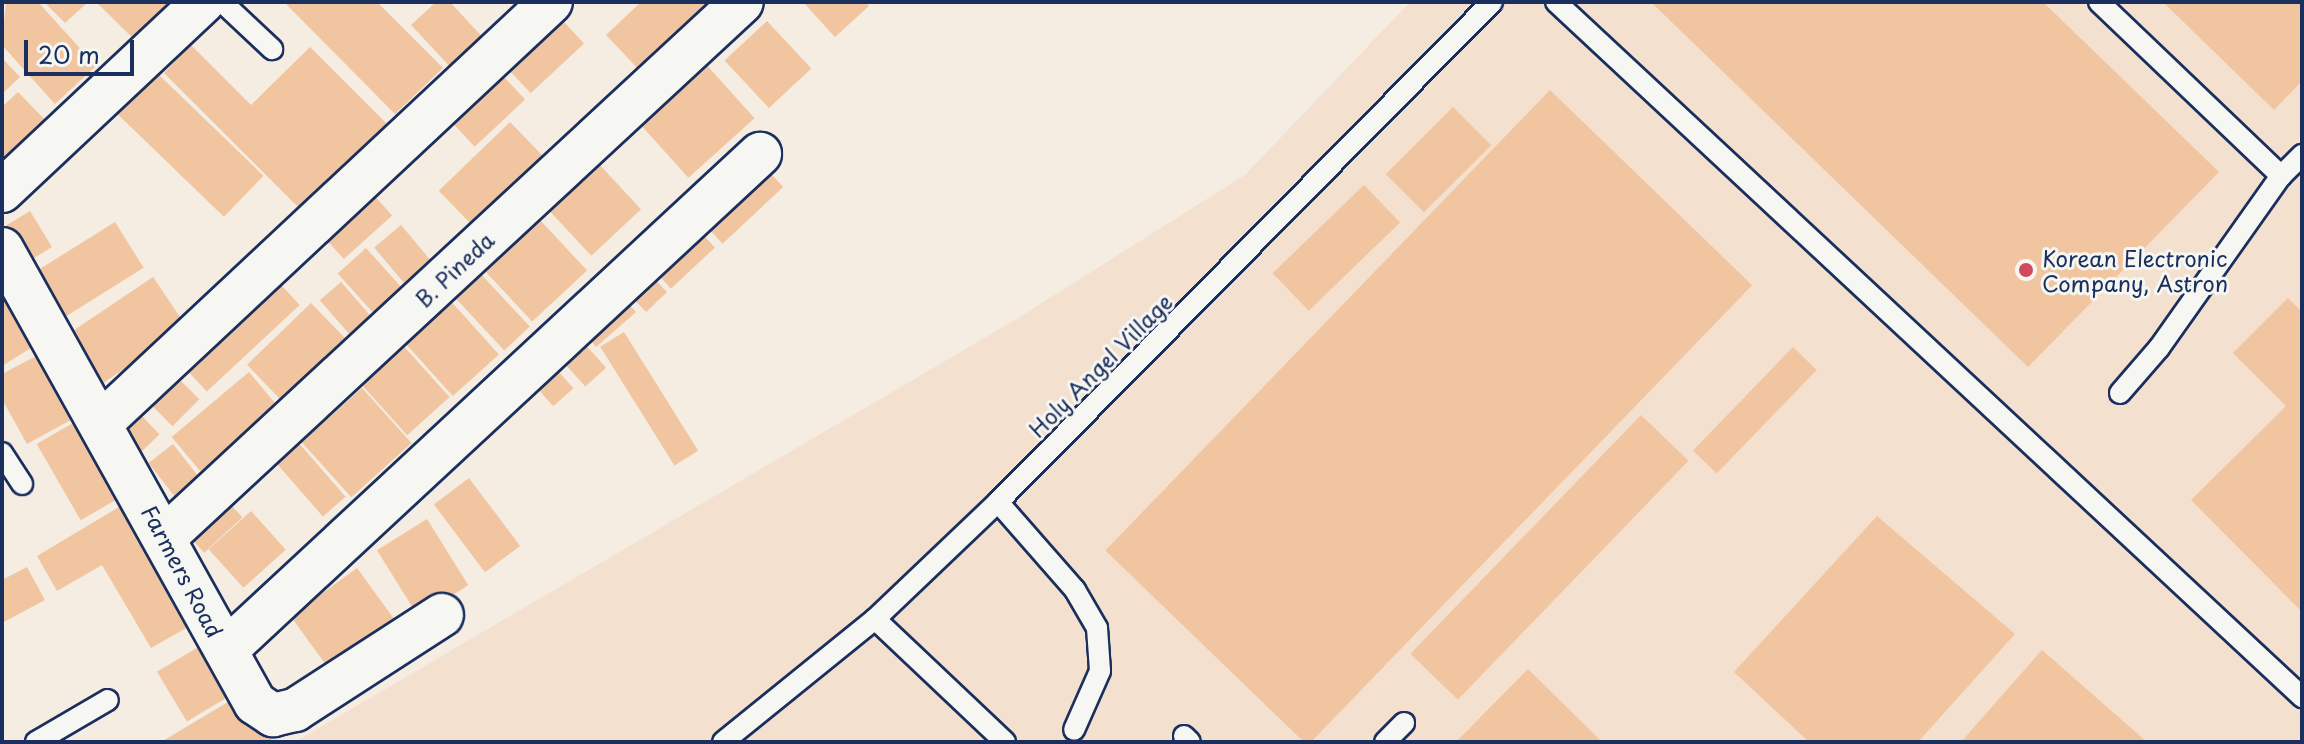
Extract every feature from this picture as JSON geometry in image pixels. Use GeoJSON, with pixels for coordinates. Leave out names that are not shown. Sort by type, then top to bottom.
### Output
{"type":"FeatureCollection","features":[{"type":"Feature","properties":{"kind":"street"},"geometry":{"type":"LineString","coordinates":[[2,191],[203,2]]}},
{"type":"Feature","properties":{"kind":"street"},"geometry":{"type":"LineString","coordinates":[[101,423],[551,2]]}},
{"type":"Feature","properties":{"kind":"street","name":"B. Pineda"},"geometry":{"type":"LineString","coordinates":[[166,536],[742,2]]}},
{"type":"Feature","properties":{"kind":"street"},"geometry":{"type":"LineString","coordinates":[[226,650],[760,154]]}},
{"type":"Feature","properties":{"kind":"street","name":"Farmers Road"},"geometry":{"type":"LineString","coordinates":[[2,249],[166,536],[255,703],[273,715],[295,710],[442,615]]}},
{"type":"Feature","properties":{"kind":"lane"},"geometry":{"type":"LineString","coordinates":[[222,2],[272,49]]}},
{"type":"Feature","properties":{"kind":"lane","name":"Holy Angel Village"},"geometry":{"type":"LineString","coordinates":[[723,742],[875,619],[998,502],[1492,2]]}},
{"type":"Feature","properties":{"kind":"lane"},"geometry":{"type":"LineString","coordinates":[[1556,2],[2302,697]]}},
{"type":"Feature","properties":{"kind":"lane"},"geometry":{"type":"LineString","coordinates":[[2099,2],[2281,176]]}},
{"type":"Feature","properties":{"kind":"lane"},"geometry":{"type":"LineString","coordinates":[[2120,393],[2159,348],[2281,176],[2302,155]]}},
{"type":"Feature","properties":{"kind":"lane"},"geometry":{"type":"LineString","coordinates":[[2,453],[22,484]]}},
{"type":"Feature","properties":{"kind":"lane"},"geometry":{"type":"LineString","coordinates":[[998,502],[1075,590],[1097,628],[1100,671],[1074,730]]}},
{"type":"Feature","properties":{"kind":"lane"},"geometry":{"type":"LineString","coordinates":[[875,619],[1005,742]]}},
{"type":"Feature","properties":{"kind":"lane"},"geometry":{"type":"LineString","coordinates":[[36,742],[108,700]]}},
{"type":"Feature","properties":{"kind":"lane"},"geometry":{"type":"LineString","coordinates":[[1385,742],[1404,723]]}},
{"type":"Feature","properties":{"kind":"shaded area"},"geometry":{"type":"Polygon","coordinates":[[[1410,2],[2302,2],[2302,742],[295,742],[1010,323],[1245,175],[1410,2]]]}},
{"type":"Feature","properties":{"kind":"building"},"geometry":{"type":"Polygon","coordinates":[[[6,2],[38,2],[96,66],[55,104],[2,45],[6,2]]]}},
{"type":"Feature","properties":{"kind":"building"},"geometry":{"type":"Polygon","coordinates":[[[44,2],[88,2],[65,23],[44,2]]]}},
{"type":"Feature","properties":{"kind":"building"},"geometry":{"type":"Polygon","coordinates":[[[96,2],[165,2],[175,11],[140,45],[96,2]]]}},
{"type":"Feature","properties":{"kind":"building"},"geometry":{"type":"Polygon","coordinates":[[[284,2],[377,2],[443,68],[395,114],[284,2]]]}},
{"type":"Feature","properties":{"kind":"building"},"geometry":{"type":"Polygon","coordinates":[[[436,2],[450,2],[487,42],[455,72],[411,25],[436,2]]]}},
{"type":"Feature","properties":{"kind":"building"},"geometry":{"type":"Polygon","coordinates":[[[641,2],[720,2],[643,74],[606,35],[641,2]]]}},
{"type":"Feature","properties":{"kind":"building"},"geometry":{"type":"Polygon","coordinates":[[[803,2],[866,2],[869,6],[835,37],[803,2]]]}},
{"type":"Feature","properties":{"kind":"building","name":"Korean Electronic Company, Astron"},"geometry":{"type":"Polygon","coordinates":[[[1651,2],[2043,2],[2219,172],[2028,367],[1651,2]]]}},
{"type":"Feature","properties":{"kind":"building"},"geometry":{"type":"Polygon","coordinates":[[[2163,2],[2302,2],[2302,81],[2274,110],[2163,2]]]}},
{"type":"Feature","properties":{"kind":"building"},"geometry":{"type":"Polygon","coordinates":[[[550,7],[584,44],[531,93],[497,57],[550,7]]]}},
{"type":"Feature","properties":{"kind":"building"},"geometry":{"type":"Polygon","coordinates":[[[767,21],[811,69],[769,108],[725,61],[767,21]]]}},
{"type":"Feature","properties":{"kind":"building"},"geometry":{"type":"Polygon","coordinates":[[[191,45],[251,105],[310,47],[388,125],[302,211],[164,73],[191,45]]]}},
{"type":"Feature","properties":{"kind":"building"},"geometry":{"type":"Polygon","coordinates":[[[2,58],[20,77],[2,94],[2,58]]]}},
{"type":"Feature","properties":{"kind":"building"},"geometry":{"type":"Polygon","coordinates":[[[703,61],[755,118],[688,178],[637,121],[703,61]]]}},
{"type":"Feature","properties":{"kind":"building"},"geometry":{"type":"Polygon","coordinates":[[[491,63],[525,100],[475,147],[441,110],[491,63]]]}},
{"type":"Feature","properties":{"kind":"building"},"geometry":{"type":"Polygon","coordinates":[[[157,73],[263,176],[224,217],[117,114],[157,73]]]}},
{"type":"Feature","properties":{"kind":"building"},"geometry":{"type":"Polygon","coordinates":[[[1550,90],[1752,285],[1311,742],[1304,742],[1105,550],[1550,90]]]}},
{"type":"Feature","properties":{"kind":"building"},"geometry":{"type":"Polygon","coordinates":[[[18,92],[52,127],[2,175],[2,107],[18,92]]]}},
{"type":"Feature","properties":{"kind":"building"},"geometry":{"type":"Polygon","coordinates":[[[1453,107],[1491,145],[1424,212],[1386,174],[1453,107]]]}},
{"type":"Feature","properties":{"kind":"building"},"geometry":{"type":"Polygon","coordinates":[[[510,122],[548,161],[476,230],[439,191],[510,122]]]}},
{"type":"Feature","properties":{"kind":"building"},"geometry":{"type":"Polygon","coordinates":[[[758,160],[783,187],[723,244],[697,217],[758,160]]]}},
{"type":"Feature","properties":{"kind":"building"},"geometry":{"type":"Polygon","coordinates":[[[596,161],[641,209],[591,256],[546,207],[596,161]]]}},
{"type":"Feature","properties":{"kind":"building"},"geometry":{"type":"Polygon","coordinates":[[[362,182],[392,215],[344,259],[314,225],[362,182]]]}},
{"type":"Feature","properties":{"kind":"building"},"geometry":{"type":"Polygon","coordinates":[[[1364,185],[1400,222],[1309,311],[1273,273],[1364,185]]]}},
{"type":"Feature","properties":{"kind":"building"},"geometry":{"type":"Polygon","coordinates":[[[30,211],[52,247],[19,267],[2,228],[30,211]]]}},
{"type":"Feature","properties":{"kind":"building"},"geometry":{"type":"Polygon","coordinates":[[[540,220],[587,270],[532,322],[485,271],[540,220]]]}},
{"type":"Feature","properties":{"kind":"building"},"geometry":{"type":"Polygon","coordinates":[[[115,222],[144,268],[54,324],[25,278],[115,222]]]}},
{"type":"Feature","properties":{"kind":"building"},"geometry":{"type":"Polygon","coordinates":[[[691,222],[715,248],[671,289],[647,263],[691,222]]]}},
{"type":"Feature","properties":{"kind":"building"},"geometry":{"type":"Polygon","coordinates":[[[401,225],[436,266],[409,289],[374,247],[401,225]]]}},
{"type":"Feature","properties":{"kind":"building"},"geometry":{"type":"Polygon","coordinates":[[[366,248],[407,294],[379,320],[338,273],[366,248]]]}},
{"type":"Feature","properties":{"kind":"building"},"geometry":{"type":"Polygon","coordinates":[[[642,266],[667,292],[646,312],[621,286],[642,266]]]}},
{"type":"Feature","properties":{"kind":"building"},"geometry":{"type":"Polygon","coordinates":[[[478,271],[530,327],[504,350],[452,295],[478,271]]]}},
{"type":"Feature","properties":{"kind":"building"},"geometry":{"type":"Polygon","coordinates":[[[269,272],[300,305],[207,392],[176,359],[269,272]]]}},
{"type":"Feature","properties":{"kind":"building"},"geometry":{"type":"Polygon","coordinates":[[[153,277],[187,327],[98,387],[64,337],[153,277]]]}},
{"type":"Feature","properties":{"kind":"building"},"geometry":{"type":"Polygon","coordinates":[[[2,282],[39,343],[2,366],[2,282]]]}},
{"type":"Feature","properties":{"kind":"building"},"geometry":{"type":"Polygon","coordinates":[[[341,282],[375,321],[354,340],[320,300],[341,282]]]}},
{"type":"Feature","properties":{"kind":"building"},"geometry":{"type":"Polygon","coordinates":[[[615,289],[636,312],[596,347],[580,325],[615,289]]]}},
{"type":"Feature","properties":{"kind":"building"},"geometry":{"type":"Polygon","coordinates":[[[448,298],[499,354],[453,396],[402,339],[448,298]]]}},
{"type":"Feature","properties":{"kind":"building"},"geometry":{"type":"Polygon","coordinates":[[[2288,298],[2302,312],[2302,612],[2191,500],[2286,406],[2233,353],[2288,298]]]}},
{"type":"Feature","properties":{"kind":"building"},"geometry":{"type":"Polygon","coordinates":[[[311,303],[351,345],[287,407],[247,365],[311,303]]]}},
{"type":"Feature","properties":{"kind":"building"},"geometry":{"type":"Polygon","coordinates":[[[574,332],[606,368],[585,386],[553,351],[574,332]]]}},
{"type":"Feature","properties":{"kind":"building"},"geometry":{"type":"Polygon","coordinates":[[[624,332],[698,451],[674,466],[600,347],[624,332]]]}},
{"type":"Feature","properties":{"kind":"building"},"geometry":{"type":"Polygon","coordinates":[[[400,342],[450,397],[407,435],[358,380],[400,342]]]}},
{"type":"Feature","properties":{"kind":"building"},"geometry":{"type":"Polygon","coordinates":[[[1793,347],[1817,370],[1717,474],[1693,451],[1793,347]]]}},
{"type":"Feature","properties":{"kind":"building"},"geometry":{"type":"Polygon","coordinates":[[[42,353],[78,416],[27,444],[2,399],[2,374],[42,353]]]}},
{"type":"Feature","properties":{"kind":"building"},"geometry":{"type":"Polygon","coordinates":[[[548,360],[573,388],[553,406],[528,378],[548,360]]]}},
{"type":"Feature","properties":{"kind":"building"},"geometry":{"type":"Polygon","coordinates":[[[249,372],[280,409],[202,474],[172,437],[249,372]]]}},
{"type":"Feature","properties":{"kind":"building"},"geometry":{"type":"Polygon","coordinates":[[[176,376],[199,399],[172,426],[149,403],[176,376]]]}},
{"type":"Feature","properties":{"kind":"building"},"geometry":{"type":"Polygon","coordinates":[[[362,388],[412,443],[351,497],[302,442],[362,388]]]}},
{"type":"Feature","properties":{"kind":"building"},"geometry":{"type":"Polygon","coordinates":[[[140,414],[159,434],[138,455],[118,435],[140,414]]]}},
{"type":"Feature","properties":{"kind":"building"},"geometry":{"type":"Polygon","coordinates":[[[1641,415],[1688,461],[1458,700],[1410,654],[1641,415]]]}},
{"type":"Feature","properties":{"kind":"building"},"geometry":{"type":"Polygon","coordinates":[[[80,419],[124,495],[81,520],[37,444],[80,419]]]}},
{"type":"Feature","properties":{"kind":"building"},"geometry":{"type":"Polygon","coordinates":[[[297,441],[346,497],[323,517],[274,461],[297,441]]]}},
{"type":"Feature","properties":{"kind":"building"},"geometry":{"type":"Polygon","coordinates":[[[173,444],[208,489],[184,508],[149,463],[173,444]]]}},
{"type":"Feature","properties":{"kind":"building"},"geometry":{"type":"Polygon","coordinates":[[[469,478],[520,546],[485,572],[434,504],[469,478]]]}},
{"type":"Feature","properties":{"kind":"building"},"geometry":{"type":"Polygon","coordinates":[[[134,498],[204,618],[151,648],[102,565],[57,591],[37,556],[134,498]]]}},
{"type":"Feature","properties":{"kind":"building"},"geometry":{"type":"Polygon","coordinates":[[[228,502],[242,517],[204,553],[190,537],[228,502]]]}},
{"type":"Feature","properties":{"kind":"building"},"geometry":{"type":"Polygon","coordinates":[[[251,511],[286,550],[243,588],[209,549],[251,511]]]}},
{"type":"Feature","properties":{"kind":"building"},"geometry":{"type":"Polygon","coordinates":[[[1877,516],[2015,634],[1918,742],[1809,742],[1734,672],[1877,516]]]}},
{"type":"Feature","properties":{"kind":"building"},"geometry":{"type":"Polygon","coordinates":[[[427,519],[468,585],[418,616],[377,550],[427,519]]]}},
{"type":"Feature","properties":{"kind":"building"},"geometry":{"type":"Polygon","coordinates":[[[27,567],[45,600],[2,623],[2,580],[27,567]]]}},
{"type":"Feature","properties":{"kind":"building"},"geometry":{"type":"Polygon","coordinates":[[[357,568],[402,630],[336,678],[291,616],[357,568]]]}},
{"type":"Feature","properties":{"kind":"building"},"geometry":{"type":"Polygon","coordinates":[[[205,643],[235,693],[187,722],[157,672],[205,643]]]}},
{"type":"Feature","properties":{"kind":"building"},"geometry":{"type":"Polygon","coordinates":[[[2042,650],[2147,742],[1961,742],[2042,650]]]}},
{"type":"Feature","properties":{"kind":"building"},"geometry":{"type":"Polygon","coordinates":[[[1528,669],[1602,742],[1456,742],[1528,669]]]}},
{"type":"Feature","properties":{"kind":"building"},"geometry":{"type":"Polygon","coordinates":[[[243,693],[273,742],[161,742],[243,693]]]}},
{"type":"Feature","properties":{"kind":"place","name":"Korean Electronic Company, Astron"},"geometry":{"type":"Point","coordinates":[2026,270]}}]}
